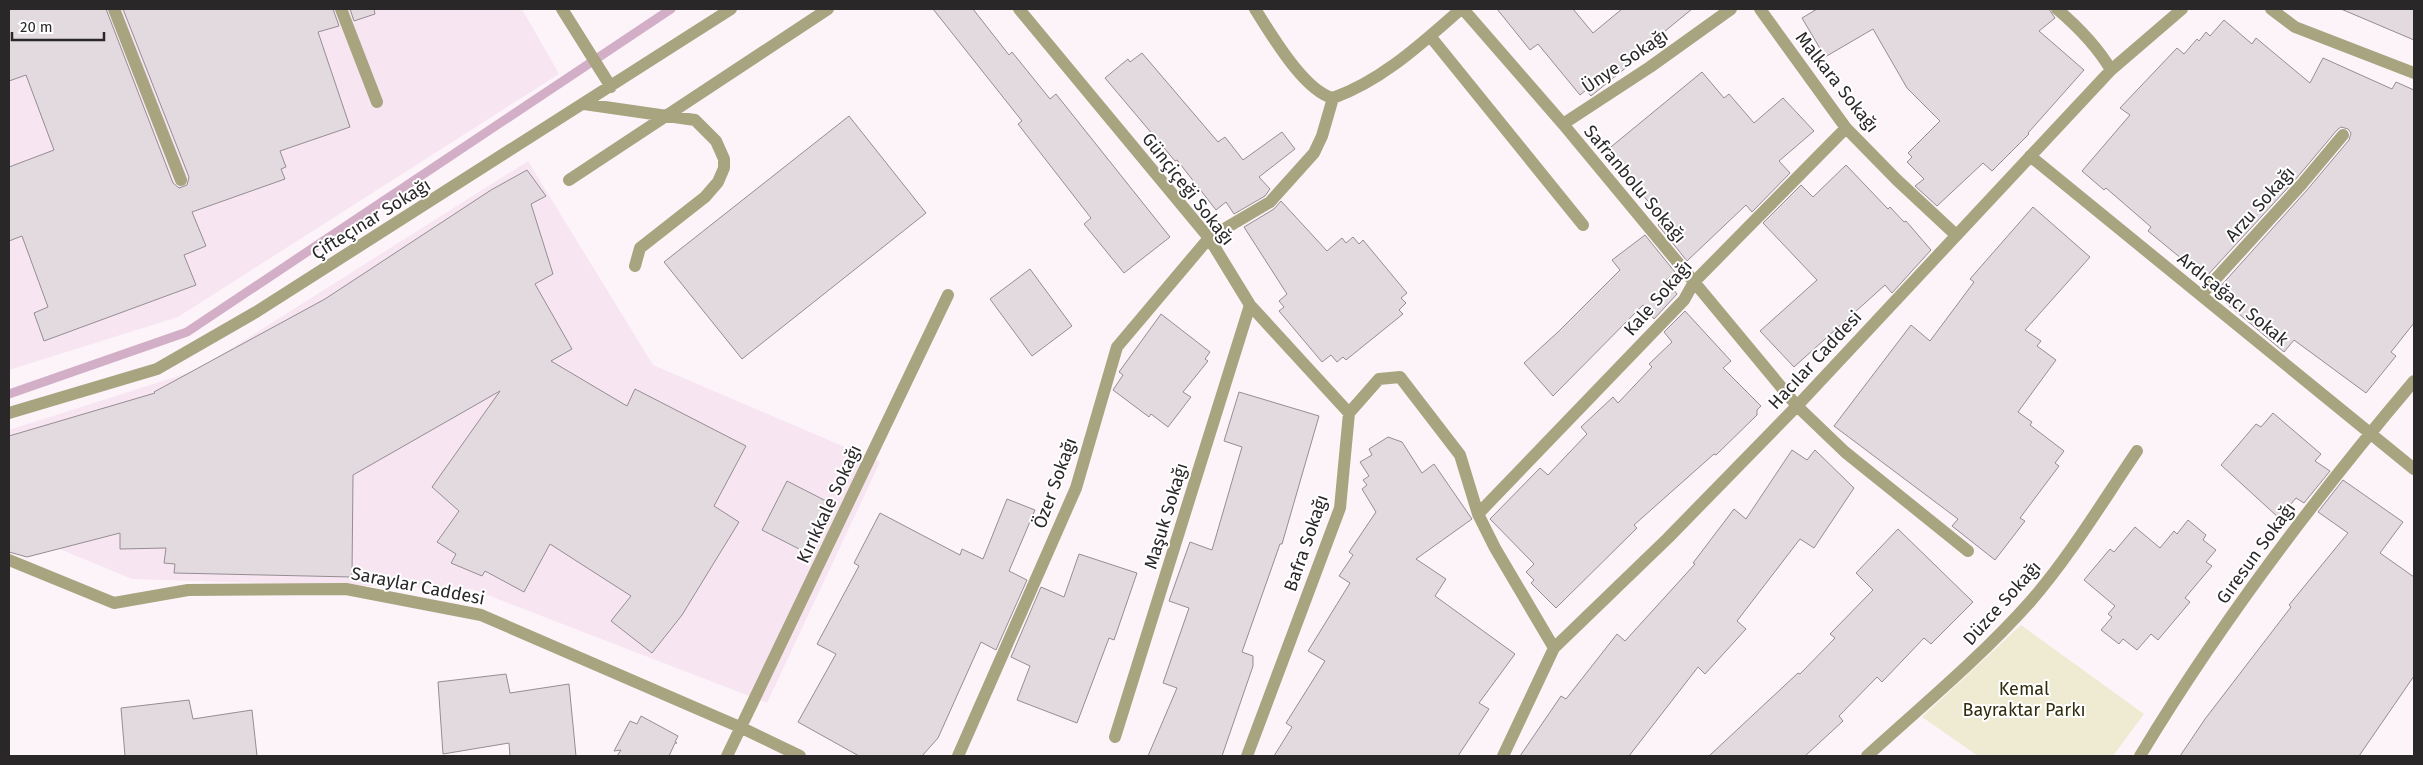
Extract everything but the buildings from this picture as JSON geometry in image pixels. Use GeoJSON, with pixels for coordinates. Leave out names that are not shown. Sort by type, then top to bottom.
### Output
{"type":"FeatureCollection","features":[{"type":"Feature","properties":{"kind":"street"},"geometry":{"type":"LineString","coordinates":[[114,9],[181,180]]}},
{"type":"Feature","properties":{"kind":"street"},"geometry":{"type":"LineString","coordinates":[[341,9],[377,102]]}},
{"type":"Feature","properties":{"kind":"street"},"geometry":{"type":"LineString","coordinates":[[562,9],[611,87]]}},
{"type":"Feature","properties":{"kind":"street","name":"Çifteçınar Sokağı"},"geometry":{"type":"LineString","coordinates":[[9,413],[157,369],[256,312],[731,9]]}},
{"type":"Feature","properties":{"kind":"street"},"geometry":{"type":"LineString","coordinates":[[569,180],[828,9]]}},
{"type":"Feature","properties":{"kind":"street","name":"Günçiçeği Sokağı"},"geometry":{"type":"LineString","coordinates":[[1019,9],[1209,238],[1250,305],[1349,413]]}},
{"type":"Feature","properties":{"kind":"street"},"geometry":{"type":"LineString","coordinates":[[1255,9],[1289,60],[1324,96],[1333,98],[1373,79],[1462,9]]}},
{"type":"Feature","properties":{"kind":"street","name":"Safranbolu Sokağı"},"geometry":{"type":"LineString","coordinates":[[1462,9],[1563,124],[1797,406],[1845,452],[1968,551]]}},
{"type":"Feature","properties":{"kind":"street","name":"Ünye Sokağı"},"geometry":{"type":"LineString","coordinates":[[1563,124],[1650,67],[1730,9]]}},
{"type":"Feature","properties":{"kind":"street","name":"Malkara Sokağı"},"geometry":{"type":"LineString","coordinates":[[1760,9],[1846,128],[1897,180],[1956,235]]}},
{"type":"Feature","properties":{"kind":"street"},"geometry":{"type":"LineString","coordinates":[[2057,9],[2074,24],[2105,59],[2111,70]]}},
{"type":"Feature","properties":{"kind":"street","name":"Hacılar Caddesi"},"geometry":{"type":"LineString","coordinates":[[1503,756],[1554,648],[1668,538],[1797,406],[2111,70],[2182,9]]}},
{"type":"Feature","properties":{"kind":"street"},"geometry":{"type":"LineString","coordinates":[[2271,9],[2295,27],[2414,73]]}},
{"type":"Feature","properties":{"kind":"street"},"geometry":{"type":"LineString","coordinates":[[1430,36],[1583,225]]}},
{"type":"Feature","properties":{"kind":"street","name":"Özer Sokağı"},"geometry":{"type":"LineString","coordinates":[[958,756],[1076,488],[1117,347],[1209,238],[1270,202],[1314,152],[1322,136],[1333,98]]}},
{"type":"Feature","properties":{"kind":"street"},"geometry":{"type":"LineString","coordinates":[[584,104],[695,120],[716,141],[724,159],[724,168],[718,182],[705,197],[640,248],[635,266]]}},
{"type":"Feature","properties":{"kind":"street","name":"Kale Sokağı"},"geometry":{"type":"LineString","coordinates":[[1478,514],[1684,300],[1694,282],[1846,128]]}},
{"type":"Feature","properties":{"kind":"street","name":"Arzu Sokağı"},"geometry":{"type":"LineString","coordinates":[[2201,295],[2301,185],[2343,135]]}},
{"type":"Feature","properties":{"kind":"street","name":"Ardıçağacı Sokak"},"geometry":{"type":"LineString","coordinates":[[2030,156],[2414,469]]}},
{"type":"Feature","properties":{"kind":"street","name":"Kırıkkale Sokağı"},"geometry":{"type":"LineString","coordinates":[[727,756],[948,295]]}},
{"type":"Feature","properties":{"kind":"street","name":"Maşuk Sokağı"},"geometry":{"type":"LineString","coordinates":[[1115,736],[1250,305]]}},
{"type":"Feature","properties":{"kind":"street"},"geometry":{"type":"LineString","coordinates":[[1349,413],[1380,379],[1400,376],[1460,455],[1478,514],[1495,548],[1554,648]]}},
{"type":"Feature","properties":{"kind":"street","name":"Gıresun Sokağı"},"geometry":{"type":"LineString","coordinates":[[2140,756],[2181,688],[2297,523],[2414,381]]}},
{"type":"Feature","properties":{"kind":"street","name":"Bafra Sokağı"},"geometry":{"type":"LineString","coordinates":[[1247,756],[1340,508],[1349,413]]}},
{"type":"Feature","properties":{"kind":"street","name":"Düzce Sokağı"},"geometry":{"type":"LineString","coordinates":[[1867,756],[1984,651],[2030,602],[2061,562],[2137,451]]}},
{"type":"Feature","properties":{"kind":"street","name":"Saraylar Caddesi"},"geometry":{"type":"LineString","coordinates":[[9,560],[114,602],[188,590],[346,589],[481,615],[742,728],[800,756]]}},
{"type":"Feature","properties":{"kind":"shaded area"},"geometry":{"type":"Polygon","coordinates":[[[9,9],[522,9],[559,74],[178,317],[9,370],[9,9]]]}},
{"type":"Feature","properties":{"kind":"shaded area"},"geometry":{"type":"Polygon","coordinates":[[[528,161],[653,365],[880,462],[767,703],[472,589],[132,579],[9,528],[9,430],[197,370],[528,161]]]}},
{"type":"Feature","properties":{"kind":"green space","name":"Kemal Bayraktar Parkı"},"geometry":{"type":"Polygon","coordinates":[[[2021,625],[2144,714],[2113,756],[1978,756],[1922,717],[2021,625]]]}},
{"type":"Feature","properties":{"kind":"waterway"},"geometry":{"type":"LineString","coordinates":[[9,394],[187,332],[671,9]]}}]}
